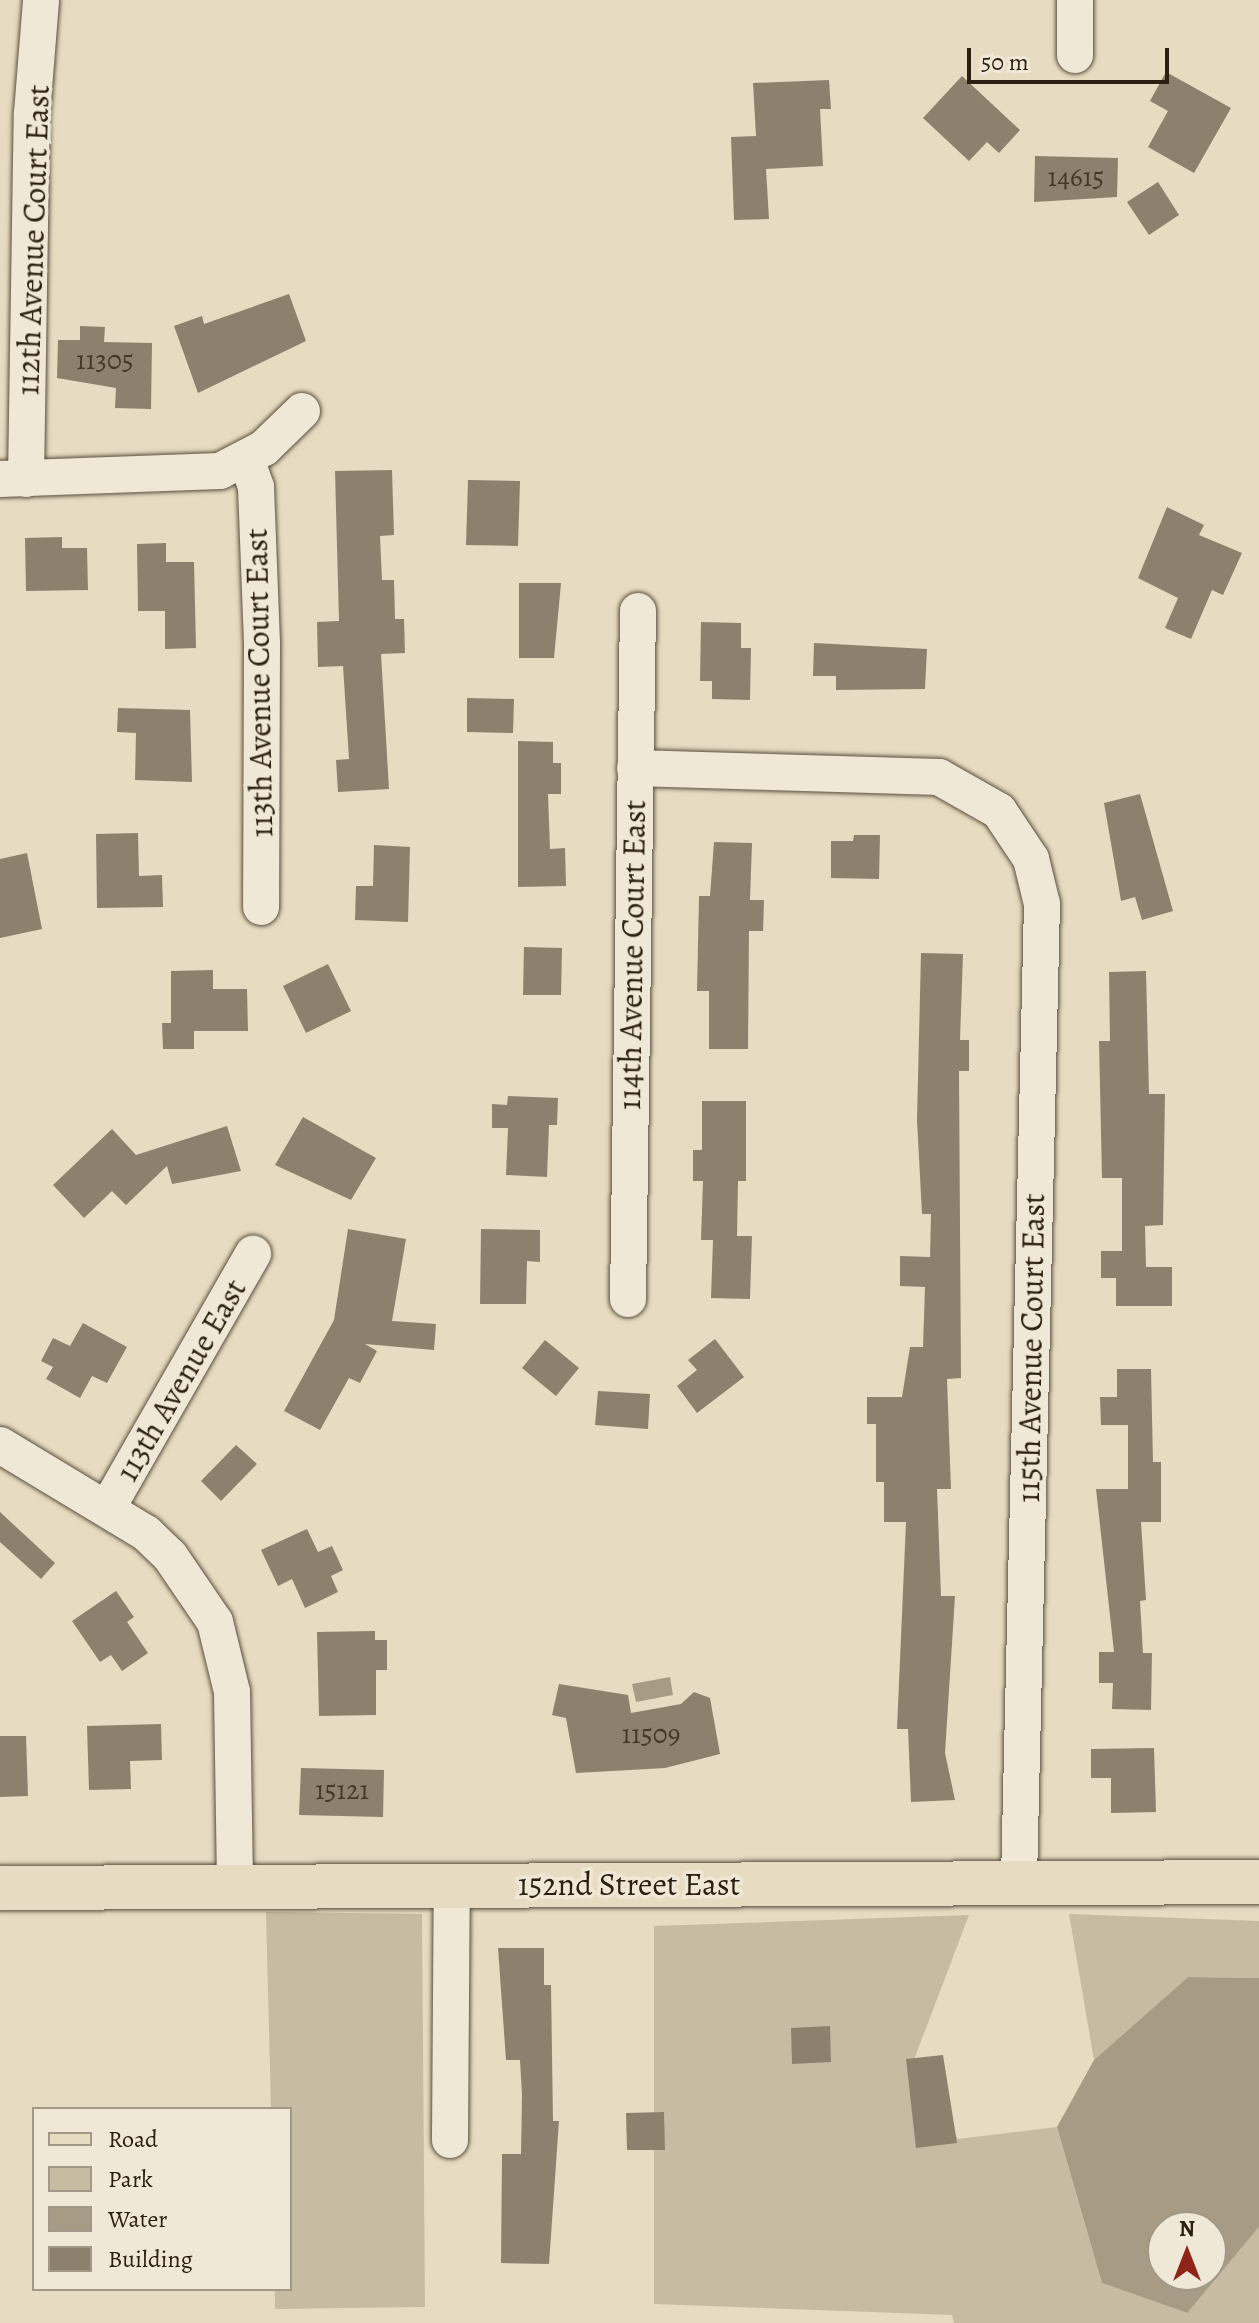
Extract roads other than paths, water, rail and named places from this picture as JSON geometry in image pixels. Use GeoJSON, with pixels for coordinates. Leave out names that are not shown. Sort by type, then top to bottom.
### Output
{"type":"FeatureCollection","features":[{"type":"Feature","properties":{"kind":"main road","name":"152nd Street East"},"geometry":{"type":"LineString","coordinates":[[0,1888],[1259,1882]]}},
{"type":"Feature","properties":{"kind":"street","name":"112th Avenue Court East"},"geometry":{"type":"LineString","coordinates":[[13,479],[41,0]]}},
{"type":"Feature","properties":{"kind":"street"},"geometry":{"type":"LineString","coordinates":[[1075,0],[1075,55]]}},
{"type":"Feature","properties":{"kind":"street"},"geometry":{"type":"LineString","coordinates":[[13,479],[191,475],[247,461],[302,411]]}},
{"type":"Feature","properties":{"kind":"street","name":"113th Avenue Court East"},"geometry":{"type":"LineString","coordinates":[[247,461],[256,487],[262,644],[261,907]]}},
{"type":"Feature","properties":{"kind":"street","name":"114th Avenue Court East"},"geometry":{"type":"LineString","coordinates":[[628,1299],[638,611]]}},
{"type":"Feature","properties":{"kind":"street","name":"115th Avenue Court East"},"geometry":{"type":"LineString","coordinates":[[635,768],[916,773],[960,786],[1008,822],[1031,859],[1042,904],[1019,1882]]}},
{"type":"Feature","properties":{"kind":"street","name":"113th Avenue East"},"geometry":{"type":"LineString","coordinates":[[108,1507],[253,1254]]}},
{"type":"Feature","properties":{"kind":"street"},"geometry":{"type":"LineString","coordinates":[[0,1445],[108,1507],[170,1556],[215,1622],[232,1692],[235,1886]]}},
{"type":"Feature","properties":{"kind":"street"},"geometry":{"type":"LineString","coordinates":[[450,2140],[452,1885]]}},
{"type":"Feature","properties":{"kind":"water"},"geometry":{"type":"Polygon","coordinates":[[[670,1677],[673,1695],[636,1702],[632,1684],[670,1677]]]}},
{"type":"Feature","properties":{"kind":"water"},"geometry":{"type":"Polygon","coordinates":[[[1188,1977],[1259,1978],[1259,2227],[1227,2265],[1227,2211],[1147,2211],[1147,2291],[1205,2291],[1187,2313],[1102,2283],[1057,2127],[1094,2060],[1188,1977]]]}}]}
